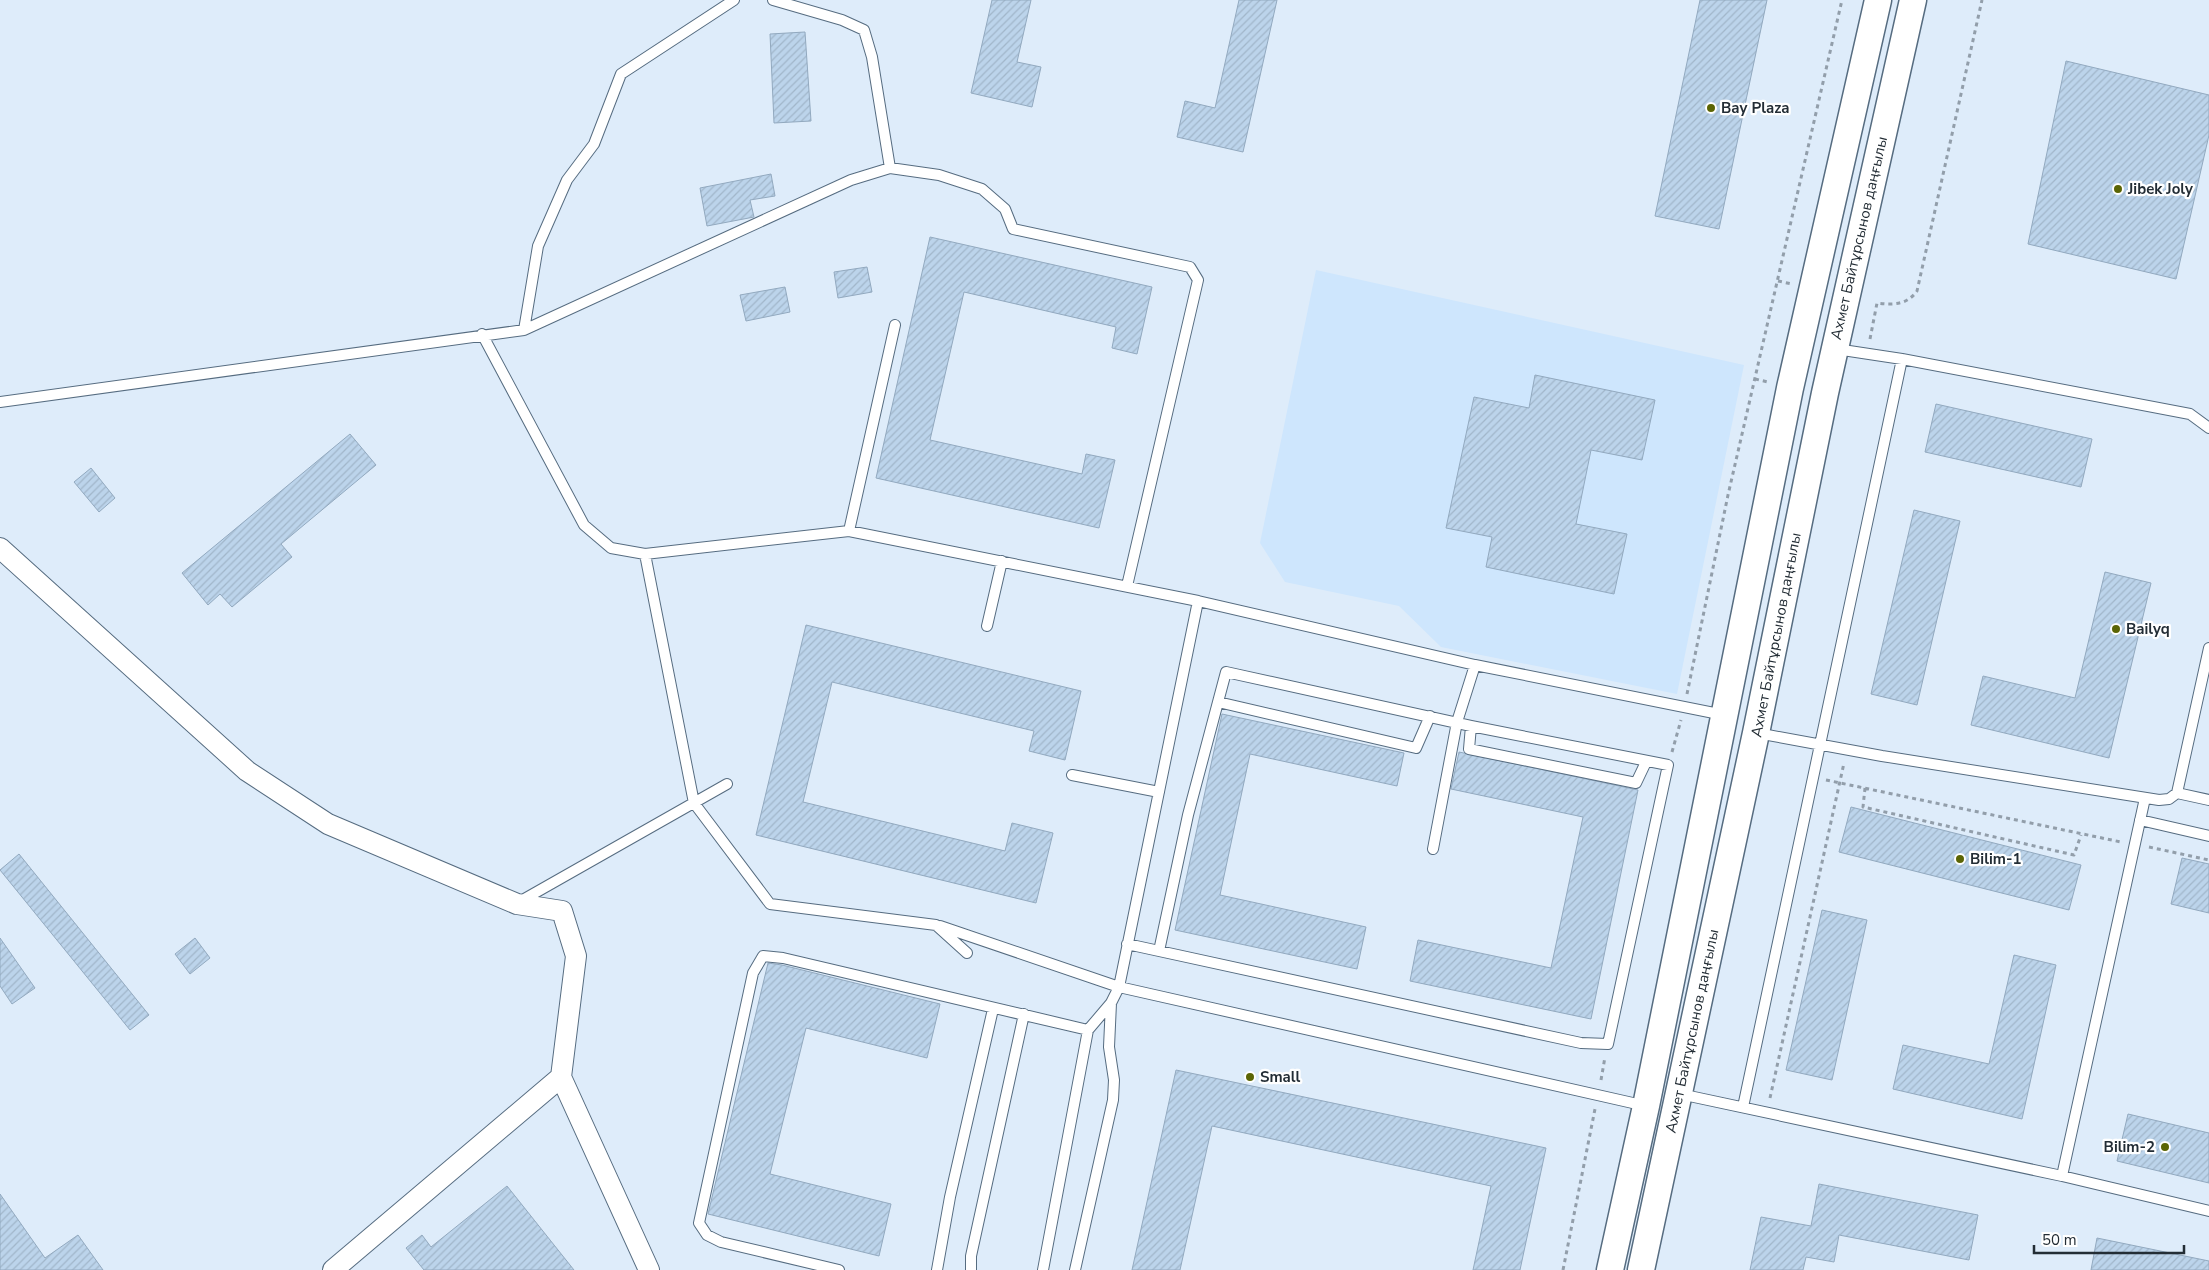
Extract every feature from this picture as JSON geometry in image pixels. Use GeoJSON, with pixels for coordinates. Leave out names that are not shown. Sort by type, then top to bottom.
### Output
{"type":"FeatureCollection","features":[{"type":"Feature","properties":{"kind":"street","name":"Ахмет Байтұрсынов даңғылы"},"geometry":{"type":"LineString","coordinates":[[1610,1270],[1646,1106],[1788,398],[1878,0]]}},
{"type":"Feature","properties":{"kind":"street","name":"Ахмет Байтұрсынов даңғылы"},"geometry":{"type":"LineString","coordinates":[[1641,1270],[1756,733],[1834,349],[1913,0]]}},
{"type":"Feature","properties":{"kind":"street"},"geometry":{"type":"LineString","coordinates":[[1802,341],[1834,349]]}},
{"type":"Feature","properties":{"kind":"street"},"geometry":{"type":"LineString","coordinates":[[0,548],[247,772],[328,824],[517,904],[562,911],[576,956],[561,1077],[650,1270]]}},
{"type":"Feature","properties":{"kind":"street"},"geometry":{"type":"LineString","coordinates":[[333,1270],[561,1077]]}},
{"type":"Feature","properties":{"kind":"lane"},"geometry":{"type":"LineString","coordinates":[[524,330],[538,246],[567,180],[594,144],[622,74],[734,0]]}},
{"type":"Feature","properties":{"kind":"lane"},"geometry":{"type":"LineString","coordinates":[[773,0],[842,20],[864,30],[872,57],[890,168]]}},
{"type":"Feature","properties":{"kind":"lane"},"geometry":{"type":"LineString","coordinates":[[0,402],[482,334],[524,330],[851,180],[890,168],[938,175],[982,189],[1005,209],[1013,229],[1190,266],[1198,280],[1127,586]]}},
{"type":"Feature","properties":{"kind":"lane"},"geometry":{"type":"LineString","coordinates":[[848,531],[895,325]]}},
{"type":"Feature","properties":{"kind":"lane"},"geometry":{"type":"LineString","coordinates":[[482,334],[584,525],[611,548],[645,554],[848,531],[1127,586],[1474,665],[1725,715]]}},
{"type":"Feature","properties":{"kind":"lane"},"geometry":{"type":"LineString","coordinates":[[1834,349],[1902,359],[2190,414],[2209,428]]}},
{"type":"Feature","properties":{"kind":"lane"},"geometry":{"type":"LineString","coordinates":[[1743,1107],[1902,359]]}},
{"type":"Feature","properties":{"kind":"lane"},"geometry":{"type":"LineString","coordinates":[[645,554],[694,803],[770,904],[936,925],[1119,987],[1646,1106]]}},
{"type":"Feature","properties":{"kind":"lane"},"geometry":{"type":"LineString","coordinates":[[987,626],[1002,561]]}},
{"type":"Feature","properties":{"kind":"lane"},"geometry":{"type":"LineString","coordinates":[[1043,1270],[1088,1030],[1111,1004],[1119,987],[1198,601]]}},
{"type":"Feature","properties":{"kind":"lane"},"geometry":{"type":"LineString","coordinates":[[1756,733],[1846,750],[2145,798],[2169,799],[2177,793],[2209,648]]}},
{"type":"Feature","properties":{"kind":"lane"},"geometry":{"type":"LineString","coordinates":[[1433,849],[1457,722],[1474,665]]}},
{"type":"Feature","properties":{"kind":"lane"},"geometry":{"type":"LineString","coordinates":[[1128,944],[1159,951],[1582,1044],[1608,1044],[1668,765],[1471,726],[1226,672],[1188,816],[1159,951]]}},
{"type":"Feature","properties":{"kind":"lane"},"geometry":{"type":"LineString","coordinates":[[1218,702],[1416,748],[1430,716]]}},
{"type":"Feature","properties":{"kind":"lane"},"geometry":{"type":"LineString","coordinates":[[1471,726],[1470,749],[1636,783],[1646,762]]}},
{"type":"Feature","properties":{"kind":"lane"},"geometry":{"type":"LineString","coordinates":[[1072,775],[1159,792]]}},
{"type":"Feature","properties":{"kind":"lane"},"geometry":{"type":"LineString","coordinates":[[517,904],[727,784]]}},
{"type":"Feature","properties":{"kind":"lane"},"geometry":{"type":"LineString","coordinates":[[2177,793],[2209,800]]}},
{"type":"Feature","properties":{"kind":"lane"},"geometry":{"type":"LineString","coordinates":[[2062,1176],[2145,798]]}},
{"type":"Feature","properties":{"kind":"lane"},"geometry":{"type":"LineString","coordinates":[[2140,820],[2209,836]]}},
{"type":"Feature","properties":{"kind":"lane"},"geometry":{"type":"LineString","coordinates":[[936,925],[967,953]]}},
{"type":"Feature","properties":{"kind":"lane"},"geometry":{"type":"LineString","coordinates":[[839,1270],[721,1242],[707,1236],[699,1223],[753,972],[763,956],[783,958],[1088,1030]]}},
{"type":"Feature","properties":{"kind":"lane"},"geometry":{"type":"LineString","coordinates":[[1075,1270],[1113,1100],[1114,1080],[1109,1047],[1111,1004]]}},
{"type":"Feature","properties":{"kind":"lane"},"geometry":{"type":"LineString","coordinates":[[937,1270],[950,1196],[993,1009]]}},
{"type":"Feature","properties":{"kind":"lane"},"geometry":{"type":"LineString","coordinates":[[971,1270],[971,1256],[1024,1014]]}},
{"type":"Feature","properties":{"kind":"lane"},"geometry":{"type":"LineString","coordinates":[[1679,1094],[2062,1176],[2209,1211]]}},
{"type":"Feature","properties":{"kind":"path"},"geometry":{"type":"LineString","coordinates":[[1668,765],[1685,706],[1728,495],[1842,0]]}},
{"type":"Feature","properties":{"kind":"path"},"geometry":{"type":"LineString","coordinates":[[1868,355],[1877,303],[1893,305],[1911,299],[1917,291],[1982,0]]}},
{"type":"Feature","properties":{"kind":"path"},"geometry":{"type":"LineString","coordinates":[[1767,1112],[1846,750]]}},
{"type":"Feature","properties":{"kind":"path"},"geometry":{"type":"LineString","coordinates":[[1813,777],[2081,835],[2136,844],[2209,860]]}},
{"type":"Feature","properties":{"kind":"path"},"geometry":{"type":"LineString","coordinates":[[1865,788],[1863,807],[2074,856],[2081,835]]}},
{"type":"Feature","properties":{"kind":"path"},"geometry":{"type":"LineString","coordinates":[[1562,1270],[1608,1044]]}},
{"type":"Feature","properties":{"kind":"shaded area"},"geometry":{"type":"Polygon","coordinates":[[[1316,270],[1744,365],[1677,694],[1441,647],[1399,606],[1285,582],[1260,543],[1316,270]]]}},
{"type":"Feature","properties":{"kind":"building"},"geometry":{"type":"Polygon","coordinates":[[[992,0],[1031,0],[1017,62],[1041,67],[1032,107],[971,93],[992,0]]]}},
{"type":"Feature","properties":{"kind":"building"},"geometry":{"type":"Polygon","coordinates":[[[1239,0],[1277,0],[1243,152],[1177,137],[1185,101],[1215,108],[1239,0]]]}},
{"type":"Feature","properties":{"kind":"building","name":"Bay Plaza"},"geometry":{"type":"Polygon","coordinates":[[[1700,0],[1767,0],[1719,229],[1655,216],[1700,0]]]}},
{"type":"Feature","properties":{"kind":"building"},"geometry":{"type":"Polygon","coordinates":[[[805,32],[811,121],[774,123],[770,34],[805,32]]]}},
{"type":"Feature","properties":{"kind":"building","name":"Jibek Joly"},"geometry":{"type":"Polygon","coordinates":[[[2066,61],[2209,95],[2209,135],[2176,279],[2028,244],[2066,61]]]}},
{"type":"Feature","properties":{"kind":"building"},"geometry":{"type":"Polygon","coordinates":[[[771,174],[775,196],[750,200],[754,217],[707,226],[700,188],[771,174]]]}},
{"type":"Feature","properties":{"kind":"building"},"geometry":{"type":"Polygon","coordinates":[[[930,237],[1152,287],[1137,354],[1112,348],[1116,327],[964,292],[930,440],[1082,474],[1086,454],[1115,460],[1099,528],[876,478],[930,237]]]}},
{"type":"Feature","properties":{"kind":"building"},"geometry":{"type":"Polygon","coordinates":[[[867,267],[872,292],[838,298],[834,272],[867,267]]]}},
{"type":"Feature","properties":{"kind":"building"},"geometry":{"type":"Polygon","coordinates":[[[785,287],[790,312],[746,321],[740,295],[785,287]]]}},
{"type":"Feature","properties":{"kind":"building"},"geometry":{"type":"Polygon","coordinates":[[[1535,375],[1655,400],[1642,460],[1591,450],[1576,524],[1627,534],[1614,594],[1486,567],[1492,537],[1446,528],[1474,397],[1529,408],[1535,375]]]}},
{"type":"Feature","properties":{"kind":"building"},"geometry":{"type":"Polygon","coordinates":[[[1936,404],[2092,439],[2081,487],[1925,452],[1936,404]]]}},
{"type":"Feature","properties":{"kind":"building"},"geometry":{"type":"Polygon","coordinates":[[[350,434],[376,465],[281,544],[292,557],[232,607],[220,594],[208,605],[182,573],[350,434]]]}},
{"type":"Feature","properties":{"kind":"building"},"geometry":{"type":"Polygon","coordinates":[[[91,468],[115,498],[99,512],[74,482],[91,468]]]}},
{"type":"Feature","properties":{"kind":"building"},"geometry":{"type":"Polygon","coordinates":[[[1914,510],[1960,521],[1917,705],[1871,694],[1914,510]]]}},
{"type":"Feature","properties":{"kind":"building","name":"Bailyq"},"geometry":{"type":"Polygon","coordinates":[[[2105,572],[2151,583],[2109,758],[1971,725],[1983,676],[2075,698],[2105,572]]]}},
{"type":"Feature","properties":{"kind":"building"},"geometry":{"type":"Polygon","coordinates":[[[806,625],[1081,691],[1065,760],[1029,751],[1034,731],[832,682],[803,802],[1005,851],[1012,823],[1053,833],[1036,903],[756,835],[806,625]]]}},
{"type":"Feature","properties":{"kind":"building"},"geometry":{"type":"Polygon","coordinates":[[[1222,714],[1404,753],[1397,786],[1250,754],[1220,895],[1366,927],[1357,969],[1175,930],[1222,714]]]}},
{"type":"Feature","properties":{"kind":"building"},"geometry":{"type":"Polygon","coordinates":[[[1459,752],[1638,790],[1591,1019],[1410,981],[1418,940],[1551,968],[1583,817],[1451,789],[1459,752]]]}},
{"type":"Feature","properties":{"kind":"building","name":"Bilim-1"},"geometry":{"type":"Polygon","coordinates":[[[1851,807],[2081,865],[2069,910],[1839,852],[1851,807]]]}},
{"type":"Feature","properties":{"kind":"building"},"geometry":{"type":"Polygon","coordinates":[[[19,854],[149,1015],[130,1030],[0,870],[19,854]]]}},
{"type":"Feature","properties":{"kind":"building"},"geometry":{"type":"Polygon","coordinates":[[[2182,858],[2209,864],[2209,913],[2171,904],[2182,858]]]}},
{"type":"Feature","properties":{"kind":"building"},"geometry":{"type":"Polygon","coordinates":[[[1822,910],[1867,920],[1832,1080],[1786,1070],[1822,910]]]}},
{"type":"Feature","properties":{"kind":"building"},"geometry":{"type":"Polygon","coordinates":[[[0,938],[35,988],[12,1004],[0,986],[0,938]]]}},
{"type":"Feature","properties":{"kind":"building"},"geometry":{"type":"Polygon","coordinates":[[[195,938],[210,958],[190,974],[175,954],[195,938]]]}},
{"type":"Feature","properties":{"kind":"building"},"geometry":{"type":"Polygon","coordinates":[[[2014,955],[2056,965],[2022,1119],[1893,1089],[1903,1045],[1989,1064],[2014,955]]]}},
{"type":"Feature","properties":{"kind":"building"},"geometry":{"type":"Polygon","coordinates":[[[768,963],[940,1004],[927,1058],[806,1028],[770,1174],[891,1204],[879,1256],[708,1214],[768,963]]]}},
{"type":"Feature","properties":{"kind":"building"},"geometry":{"type":"Polygon","coordinates":[[[1176,1070],[1546,1148],[1520,1270],[1473,1270],[1491,1186],[1212,1126],[1180,1270],[1132,1270],[1176,1070]]]}},
{"type":"Feature","properties":{"kind":"building","name":"Bilim-2"},"geometry":{"type":"Polygon","coordinates":[[[2128,1114],[2209,1133],[2209,1183],[2117,1161],[2128,1114]]]}},
{"type":"Feature","properties":{"kind":"building"},"geometry":{"type":"Polygon","coordinates":[[[1819,1184],[1978,1215],[1969,1260],[1839,1235],[1834,1262],[1806,1257],[1803,1270],[1750,1270],[1761,1217],[1811,1226],[1819,1184]]]}},
{"type":"Feature","properties":{"kind":"building"},"geometry":{"type":"Polygon","coordinates":[[[507,1186],[574,1270],[424,1270],[406,1248],[422,1235],[431,1247],[507,1186]]]}},
{"type":"Feature","properties":{"kind":"building"},"geometry":{"type":"Polygon","coordinates":[[[0,1194],[45,1258],[78,1235],[103,1270],[0,1270],[0,1194]]]}},
{"type":"Feature","properties":{"kind":"building"},"geometry":{"type":"Polygon","coordinates":[[[2097,1238],[2209,1261],[2209,1270],[2091,1270],[2097,1238]]]}},
{"type":"Feature","properties":{"kind":"place","name":"Bay Plaza"},"geometry":{"type":"Point","coordinates":[1711,108]}},
{"type":"Feature","properties":{"kind":"place","name":"Jibek Joly"},"geometry":{"type":"Point","coordinates":[2118,189]}},
{"type":"Feature","properties":{"kind":"place","name":"Bailyq"},"geometry":{"type":"Point","coordinates":[2116,629]}},
{"type":"Feature","properties":{"kind":"place","name":"Bilim-1"},"geometry":{"type":"Point","coordinates":[1960,859]}},
{"type":"Feature","properties":{"kind":"place","name":"Small"},"geometry":{"type":"Point","coordinates":[1250,1077]}},
{"type":"Feature","properties":{"kind":"place","name":"Bilim-2"},"geometry":{"type":"Point","coordinates":[2165,1147]}}]}
